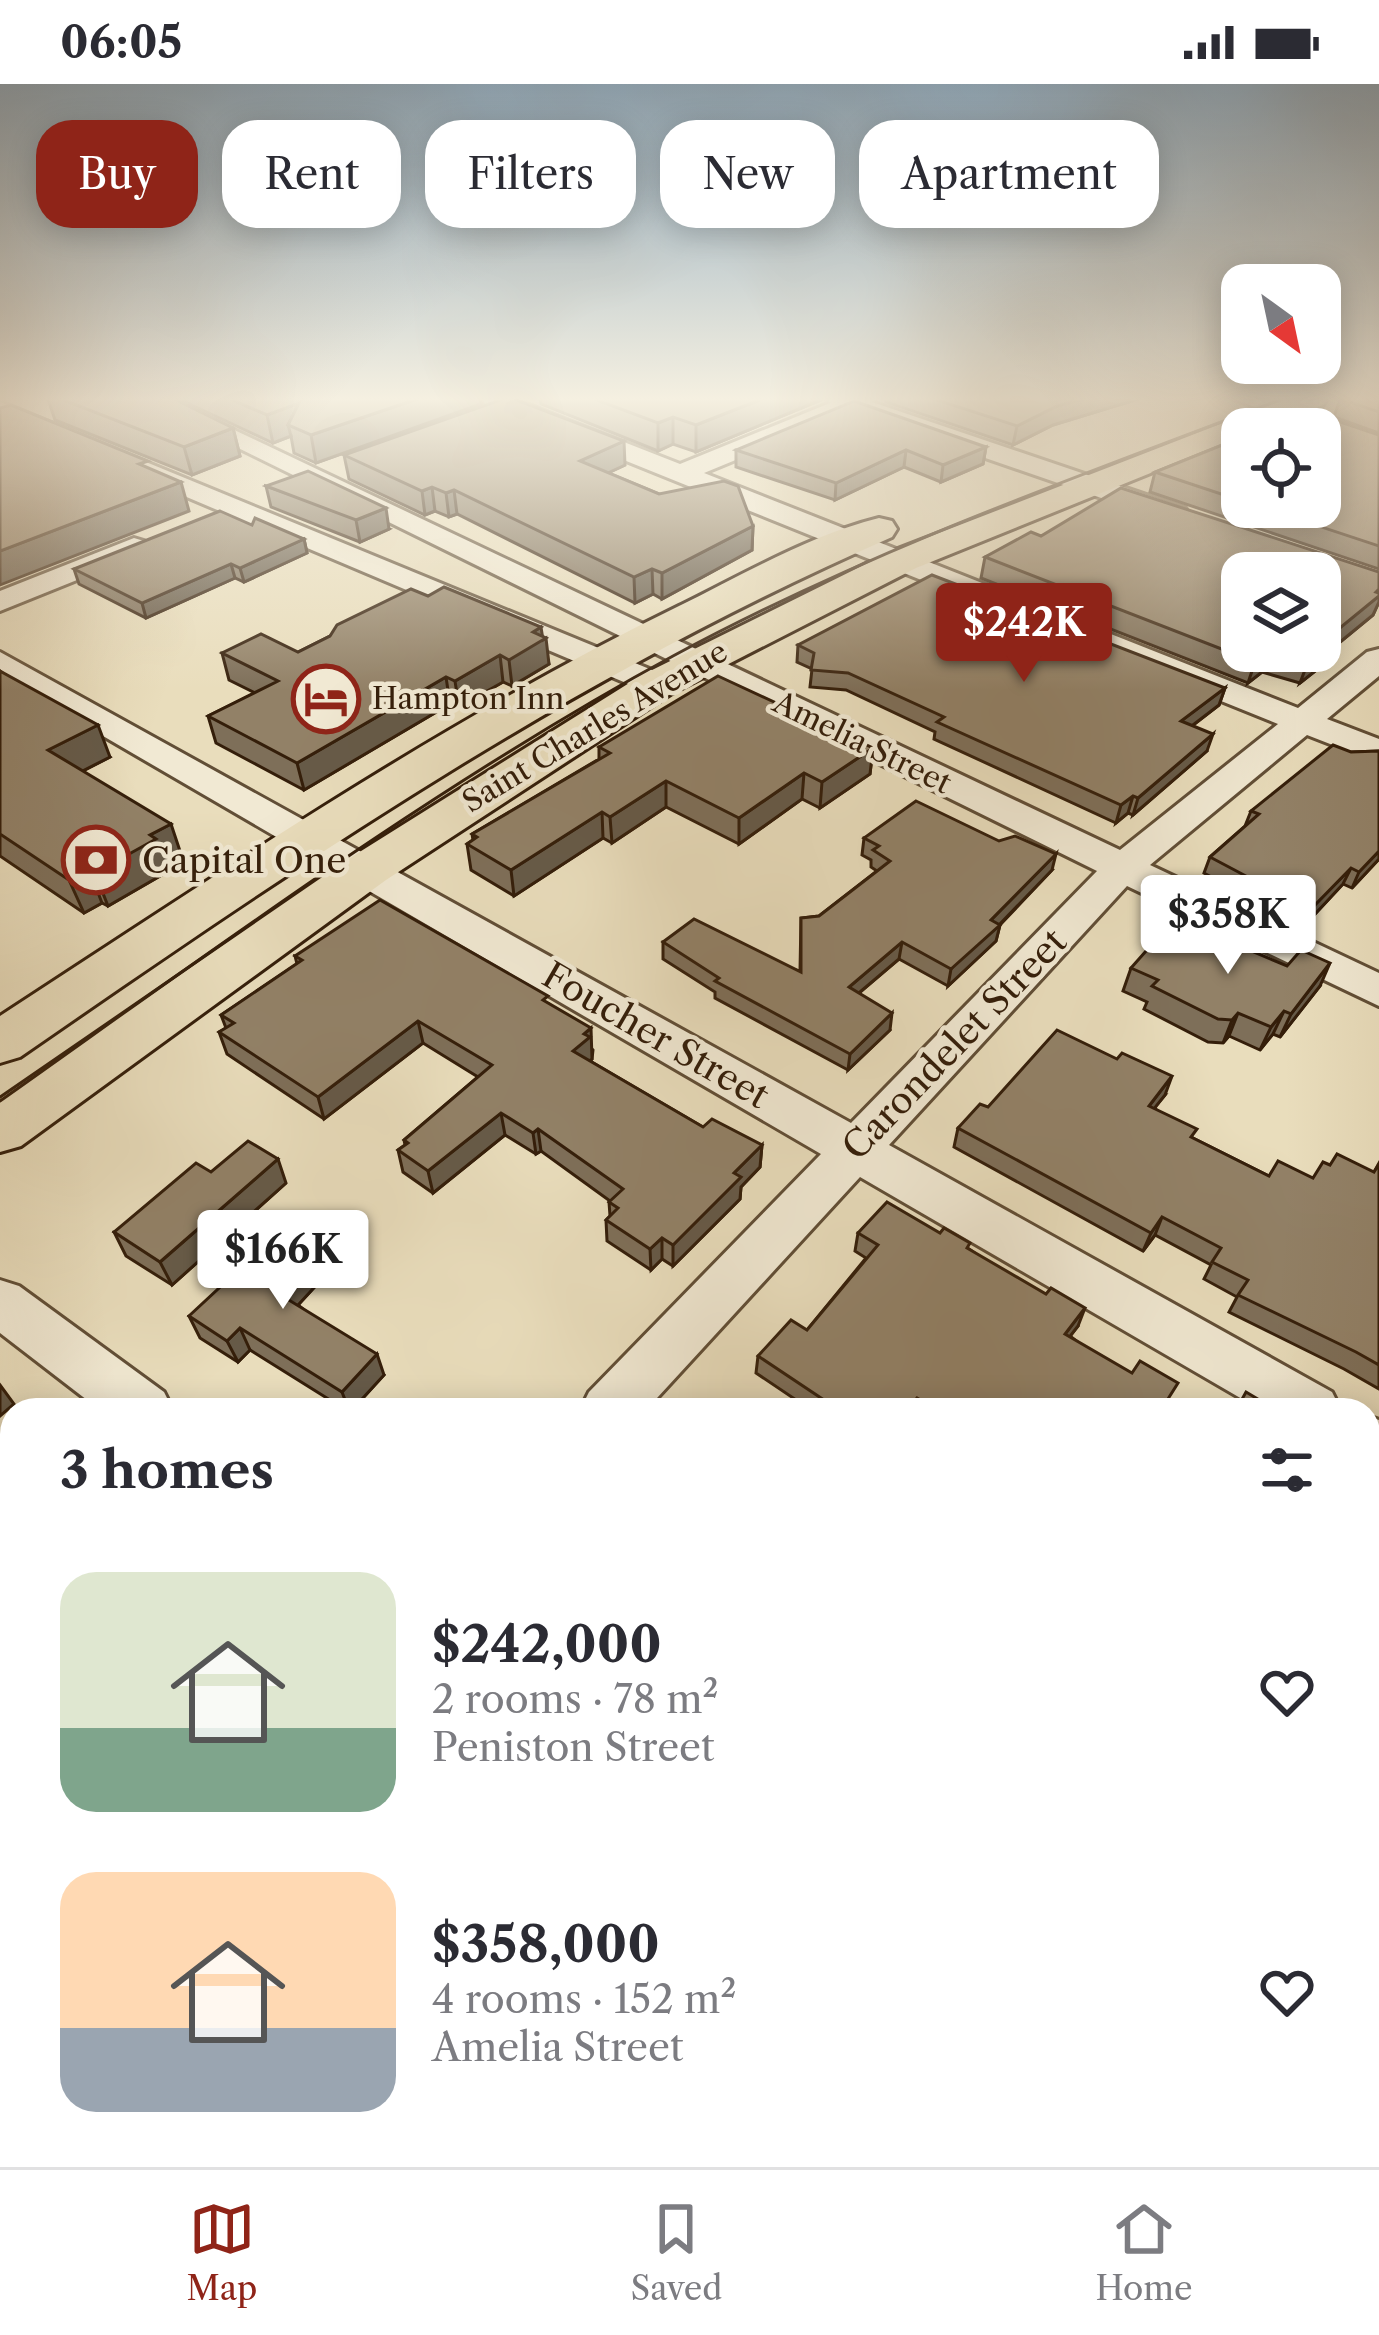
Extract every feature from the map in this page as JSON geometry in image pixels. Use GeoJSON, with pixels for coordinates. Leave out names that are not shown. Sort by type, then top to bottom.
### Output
{"type":"FeatureCollection","features":[{"type":"Feature","properties":{"kind":"main road","name":"Saint Charles Avenue"},"geometry":{"type":"LineString","coordinates":[[0,1130],[368,869],[676,673],[903,560],[1057,496]]}},
{"type":"Feature","properties":{"kind":"main road","name":"Saint Charles Avenue"},"geometry":{"type":"LineString","coordinates":[[0,1043],[307,838],[602,661],[913,515]]}},
{"type":"Feature","properties":{"kind":"street"},"geometry":{"type":"LineString","coordinates":[[207,496],[602,661],[676,673]]}},
{"type":"Feature","properties":{"kind":"street"},"geometry":{"type":"LineString","coordinates":[[193,523],[261,496]]}},
{"type":"Feature","properties":{"kind":"street","name":"Amelia Street"},"geometry":{"type":"LineString","coordinates":[[356,496],[648,637],[676,673],[1122,868],[1379,991]]}},
{"type":"Feature","properties":{"kind":"street"},"geometry":{"type":"LineString","coordinates":[[744,496],[1379,752]]}},
{"type":"Feature","properties":{"kind":"street"},"geometry":{"type":"LineString","coordinates":[[1122,496],[1206,525]]}},
{"type":"Feature","properties":{"kind":"street"},"geometry":{"type":"LineString","coordinates":[[0,602],[153,540]]}},
{"type":"Feature","properties":{"kind":"street","name":"Carondelet Street"},"geometry":{"type":"LineString","coordinates":[[620,1398],[1122,868],[1379,658]]}},
{"type":"Feature","properties":{"kind":"street","name":"Foucher Street"},"geometry":{"type":"LineString","coordinates":[[0,662],[1291,1398]]}},
{"type":"Feature","properties":{"kind":"street"},"geometry":{"type":"LineString","coordinates":[[0,1302],[127,1398]]}},
{"type":"Feature","properties":{"kind":"building"},"geometry":{"type":"Polygon","coordinates":[[[0,496],[144,496],[0,551],[0,496]]]}},
{"type":"Feature","properties":{"kind":"building"},"geometry":{"type":"Polygon","coordinates":[[[293,496],[361,496],[386,508],[356,520],[293,496]]]}},
{"type":"Feature","properties":{"kind":"building"},"geometry":{"type":"Polygon","coordinates":[[[467,496],[742,496],[753,526],[662,573],[652,569],[634,577],[467,496]]]}},
{"type":"Feature","properties":{"kind":"building"},"geometry":{"type":"Polygon","coordinates":[[[1107,496],[1146,496],[1221,521],[1221,528],[1244,528],[1318,552],[1221,552],[1221,649],[985,557],[1031,532],[1041,536],[1107,496]]]}},
{"type":"Feature","properties":{"kind":"building"},"geometry":{"type":"Polygon","coordinates":[[[1341,496],[1379,496],[1379,546],[1325,528],[1341,528],[1341,496]]]}},
{"type":"Feature","properties":{"kind":"building"},"geometry":{"type":"Polygon","coordinates":[[[220,511],[252,525],[255,518],[304,539],[142,603],[74,569],[220,511]]]}},
{"type":"Feature","properties":{"kind":"building"},"geometry":{"type":"Polygon","coordinates":[[[1341,560],[1379,572],[1379,596],[1341,627],[1341,560]]]}},
{"type":"Feature","properties":{"kind":"building"},"geometry":{"type":"Polygon","coordinates":[[[932,575],[1225,688],[1181,721],[1213,734],[1138,798],[1133,796],[1121,805],[937,722],[944,717],[848,673],[811,670],[814,653],[798,645],[932,575]]]}},
{"type":"Feature","properties":{"kind":"building"},"geometry":{"type":"Polygon","coordinates":[[[444,587],[541,627],[533,632],[546,638],[509,660],[500,655],[455,681],[446,677],[297,763],[208,716],[278,681],[222,653],[261,634],[298,652],[330,636],[337,625],[411,589],[428,596],[444,587]]]}},
{"type":"Feature","properties":{"kind":"building"},"geometry":{"type":"Polygon","coordinates":[[[0,671],[98,725],[48,750],[171,824],[150,835],[156,839],[95,873],[89,869],[69,880],[0,834],[0,671]]]}},
{"type":"Feature","properties":{"kind":"building"},"geometry":{"type":"Polygon","coordinates":[[[718,676],[873,748],[822,782],[804,773],[739,818],[666,781],[610,817],[602,812],[511,870],[467,844],[477,837],[472,834],[610,753],[599,747],[718,676]]]}},
{"type":"Feature","properties":{"kind":"building"},"geometry":{"type":"Polygon","coordinates":[[[1333,745],[1351,752],[1379,751],[1379,851],[1359,872],[1351,868],[1310,910],[1210,857],[1259,814],[1251,811],[1333,745]]]}},
{"type":"Feature","properties":{"kind":"building"},"geometry":{"type":"Polygon","coordinates":[[[916,801],[999,841],[1015,836],[1056,854],[991,920],[1000,925],[951,969],[902,942],[849,987],[892,1013],[850,1054],[715,981],[719,978],[663,942],[694,919],[801,972],[801,918],[819,916],[890,861],[873,850],[879,846],[864,838],[916,801]]]}},
{"type":"Feature","properties":{"kind":"building"},"geometry":{"type":"Polygon","coordinates":[[[380,900],[548,996],[543,1000],[591,1028],[584,1034],[590,1037],[573,1051],[703,1127],[712,1119],[762,1145],[734,1173],[741,1177],[673,1245],[662,1238],[650,1249],[606,1220],[618,1208],[609,1202],[623,1189],[538,1129],[533,1133],[501,1113],[428,1171],[398,1150],[492,1065],[418,1021],[318,1097],[219,1032],[234,1023],[221,1015],[302,960],[295,956],[380,900]]]}},
{"type":"Feature","properties":{"kind":"building"},"geometry":{"type":"Polygon","coordinates":[[[1169,925],[1225,950],[1247,949],[1287,966],[1301,950],[1330,963],[1291,1014],[1284,1011],[1271,1027],[1238,1013],[1232,1020],[1218,1019],[1152,986],[1158,980],[1131,968],[1169,925]]]}},
{"type":"Feature","properties":{"kind":"building"},"geometry":{"type":"Polygon","coordinates":[[[1057,1030],[1117,1059],[1122,1053],[1172,1076],[1149,1106],[1197,1129],[1191,1137],[1269,1176],[1278,1161],[1313,1178],[1323,1162],[1330,1165],[1337,1154],[1374,1172],[1379,1164],[1379,1365],[1238,1295],[1248,1280],[1212,1262],[1221,1248],[1162,1217],[1151,1233],[958,1128],[980,1104],[988,1107],[1057,1030]]]}},
{"type":"Feature","properties":{"kind":"building"},"geometry":{"type":"Polygon","coordinates":[[[248,1141],[278,1159],[160,1262],[114,1232],[196,1163],[211,1172],[248,1141]]]}},
{"type":"Feature","properties":{"kind":"building"},"geometry":{"type":"Polygon","coordinates":[[[887,1202],[940,1233],[944,1228],[970,1243],[967,1248],[1046,1294],[1051,1288],[1085,1308],[1065,1334],[1132,1373],[1140,1361],[1178,1383],[1169,1398],[821,1398],[758,1356],[791,1320],[807,1330],[878,1245],[858,1233],[887,1202]]]}},
{"type":"Feature","properties":{"kind":"building"},"geometry":{"type":"Polygon","coordinates":[[[289,1223],[325,1244],[279,1294],[377,1354],[342,1392],[240,1328],[227,1341],[189,1316],[289,1223]]]}},
{"type":"Feature","properties":{"kind":"tram line"},"geometry":{"type":"LineString","coordinates":[[0,1101],[414,813],[585,706],[746,618],[1027,496]]}},
{"type":"Feature","properties":{"kind":"place","name":"Hampton Inn"},"geometry":{"type":"Point","coordinates":[326,699]}},
{"type":"Feature","properties":{"kind":"place","name":"Capital One"},"geometry":{"type":"Point","coordinates":[96,860]}}]}
